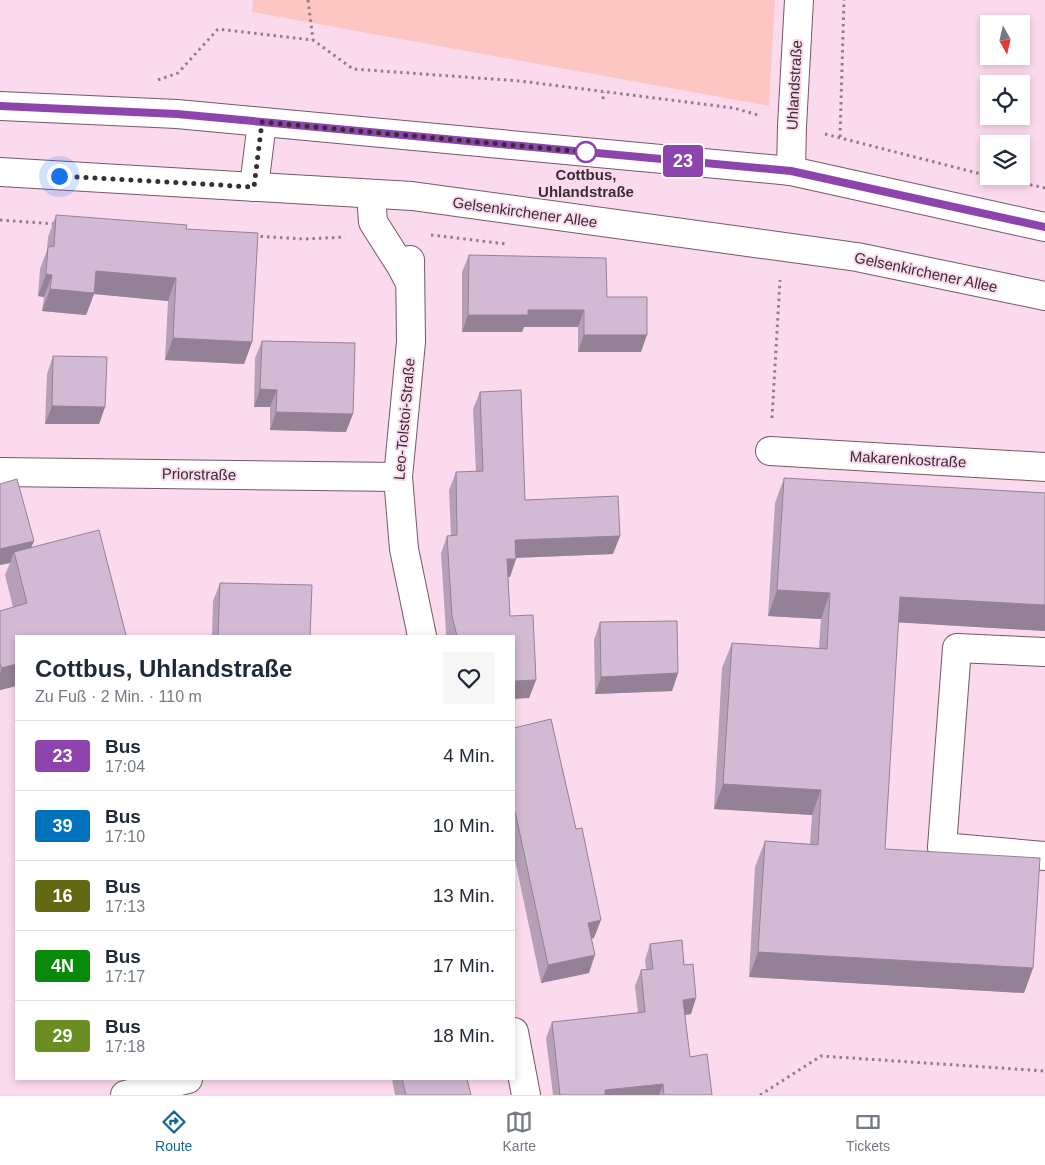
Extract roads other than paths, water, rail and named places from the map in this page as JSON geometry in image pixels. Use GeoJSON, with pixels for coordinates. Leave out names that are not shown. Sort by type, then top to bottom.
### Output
{"type":"FeatureCollection","features":[{"type":"Feature","properties":{"kind":"main road","name":"Uhlandstraße"},"geometry":{"type":"LineString","coordinates":[[791,171],[799,0]]}},
{"type":"Feature","properties":{"kind":"main road"},"geometry":{"type":"LineString","coordinates":[[0,106],[177,114],[791,171],[1045,227]]}},
{"type":"Feature","properties":{"kind":"main road"},"geometry":{"type":"LineString","coordinates":[[254,187],[262,122]]}},
{"type":"Feature","properties":{"kind":"main road","name":"Gelsenkirchener Allee"},"geometry":{"type":"LineString","coordinates":[[0,172],[412,196],[857,257],[1045,296]]}},
{"type":"Feature","properties":{"kind":"main road","name":"Leo-Tolstoi-Straße"},"geometry":{"type":"LineString","coordinates":[[371,194],[374,222],[401,266],[410,271],[411,342],[398,477],[404,549],[422,635]]}},
{"type":"Feature","properties":{"kind":"main road","name":"Makarenkostraße"},"geometry":{"type":"LineString","coordinates":[[770,451],[1045,467]]}},
{"type":"Feature","properties":{"kind":"main road","name":"Priorstraße"},"geometry":{"type":"LineString","coordinates":[[0,472],[398,477]]}},
{"type":"Feature","properties":{"kind":"main road"},"geometry":{"type":"LineString","coordinates":[[1045,652],[957,648],[942,847],[1045,856]]}},
{"type":"Feature","properties":{"kind":"main road"},"geometry":{"type":"LineString","coordinates":[[515,1037],[526,1095]]}},
{"type":"Feature","properties":{"kind":"main road"},"geometry":{"type":"LineString","coordinates":[[125,1095],[184,1080]]}},
{"type":"Feature","properties":{"kind":"place","name":"Cottbus, Uhlandstraße"},"geometry":{"type":"Point","coordinates":[586,152]}}]}
